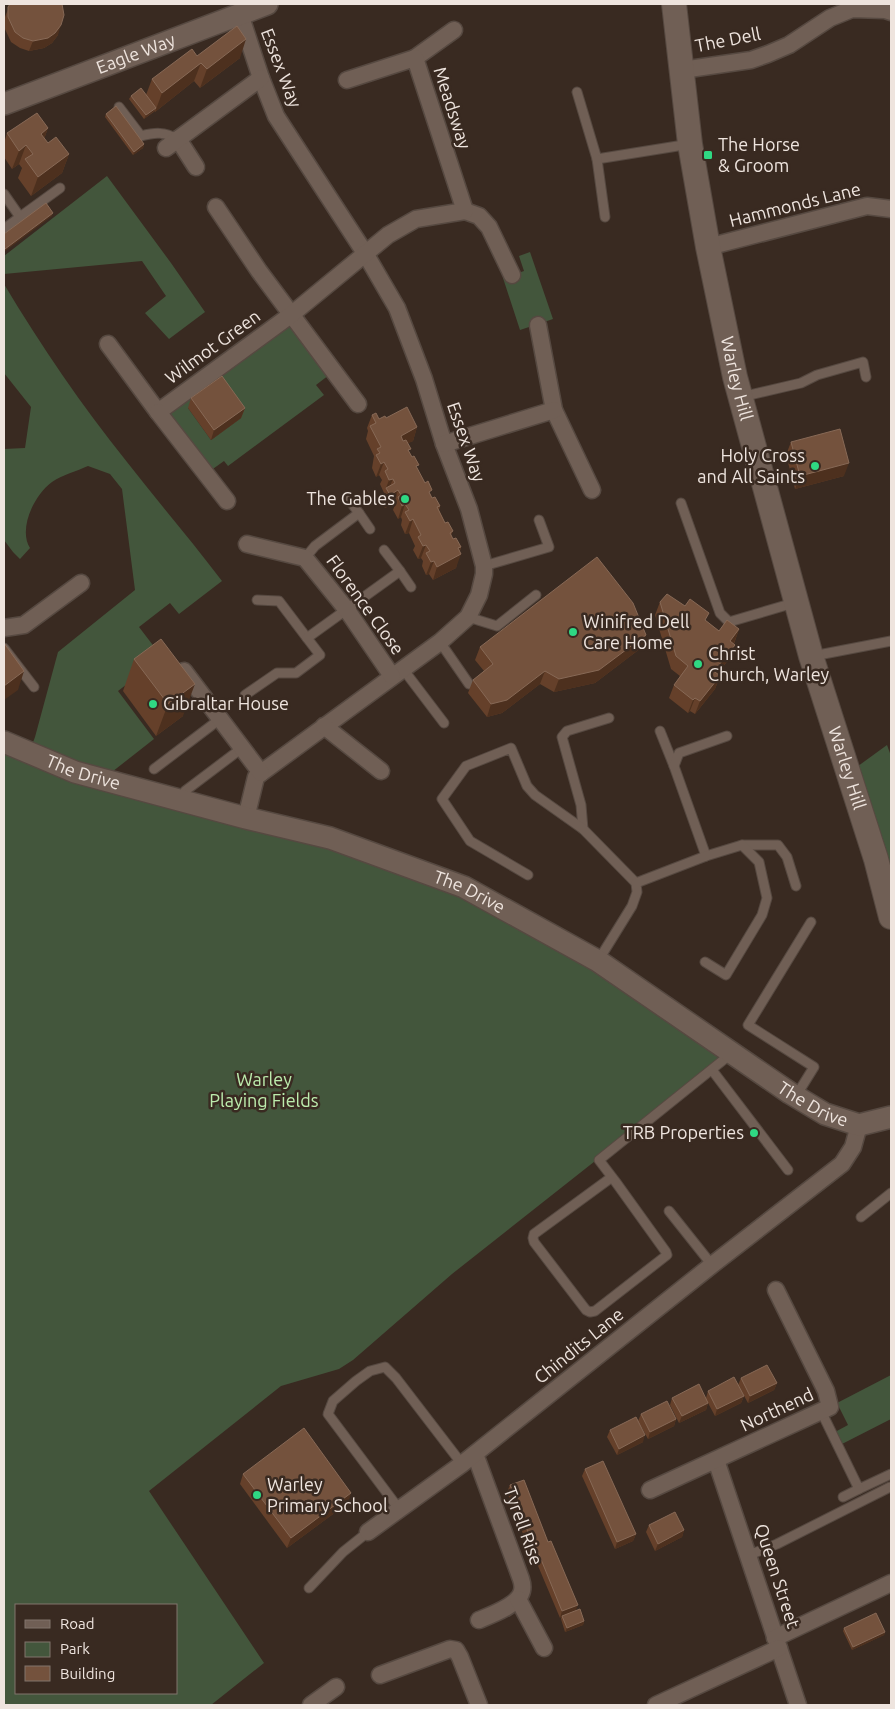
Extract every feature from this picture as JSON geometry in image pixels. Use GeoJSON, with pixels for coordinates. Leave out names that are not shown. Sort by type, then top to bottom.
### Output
{"type":"FeatureCollection","features":[{"type":"Feature","properties":{"kind":"main road","name":"Warley Hill"},"geometry":{"type":"LineString","coordinates":[[674,4],[690,144],[708,247],[741,398],[811,656],[876,859],[891,917]]}},
{"type":"Feature","properties":{"kind":"street","name":"Eagle Way"},"geometry":{"type":"LineString","coordinates":[[4,104],[267,4]]}},
{"type":"Feature","properties":{"kind":"street","name":"The Dell"},"geometry":{"type":"LineString","coordinates":[[682,70],[751,60],[768,54],[789,45],[830,18],[852,9],[885,10],[891,12]]}},
{"type":"Feature","properties":{"kind":"street","name":"Essex Way"},"geometry":{"type":"LineString","coordinates":[[240,14],[276,116],[397,308],[424,379],[444,444],[469,509],[484,566],[479,595],[468,617],[440,642],[261,773]]}},
{"type":"Feature","properties":{"kind":"street"},"geometry":{"type":"LineString","coordinates":[[415,58],[454,30]]}},
{"type":"Feature","properties":{"kind":"street","name":"Meadsway"},"geometry":{"type":"LineString","coordinates":[[347,80],[415,58],[464,210]]}},
{"type":"Feature","properties":{"kind":"street"},"geometry":{"type":"LineString","coordinates":[[196,167],[172,143],[261,78]]}},
{"type":"Feature","properties":{"kind":"street","name":"Hammonds Lane"},"geometry":{"type":"LineString","coordinates":[[708,247],[867,206],[891,209]]}},
{"type":"Feature","properties":{"kind":"street"},"geometry":{"type":"LineString","coordinates":[[216,207],[259,271],[358,404]]}},
{"type":"Feature","properties":{"kind":"street"},"geometry":{"type":"LineString","coordinates":[[364,253],[388,235],[416,219],[464,210],[479,216],[489,227],[512,275]]}},
{"type":"Feature","properties":{"kind":"street","name":"Wilmot Green"},"geometry":{"type":"LineString","coordinates":[[158,412],[292,314],[364,253]]}},
{"type":"Feature","properties":{"kind":"street"},"geometry":{"type":"LineString","coordinates":[[538,325],[554,410],[592,490]]}},
{"type":"Feature","properties":{"kind":"street"},"geometry":{"type":"LineString","coordinates":[[108,344],[226,501]]}},
{"type":"Feature","properties":{"kind":"street"},"geometry":{"type":"LineString","coordinates":[[444,444],[554,410]]}},
{"type":"Feature","properties":{"kind":"street","name":"Florence Close"},"geometry":{"type":"LineString","coordinates":[[247,544],[306,558],[397,673]]}},
{"type":"Feature","properties":{"kind":"street"},"geometry":{"type":"LineString","coordinates":[[4,628],[24,624],[81,583]]}},
{"type":"Feature","properties":{"kind":"street"},"geometry":{"type":"LineString","coordinates":[[184,671],[261,773],[256,777],[246,818]]}},
{"type":"Feature","properties":{"kind":"street"},"geometry":{"type":"LineString","coordinates":[[324,726],[381,771]]}},
{"type":"Feature","properties":{"kind":"street","name":"The Drive"},"geometry":{"type":"LineString","coordinates":[[4,742],[75,772],[246,818],[330,838],[464,887],[598,961],[796,1096],[826,1114],[859,1125],[891,1117]]}},
{"type":"Feature","properties":{"kind":"street","name":"Chindits Lane"},"geometry":{"type":"LineString","coordinates":[[368,1532],[468,1459],[842,1164],[853,1146],[859,1125]]}},
{"type":"Feature","properties":{"kind":"street","name":"Northend"},"geometry":{"type":"LineString","coordinates":[[650,1490],[830,1407],[826,1392],[776,1290]]}},
{"type":"Feature","properties":{"kind":"street","name":"Tyrell Rise"},"geometry":{"type":"LineString","coordinates":[[468,1459],[521,1579],[522,1591],[518,1599]]}},
{"type":"Feature","properties":{"kind":"street","name":"Queen Street"},"geometry":{"type":"LineString","coordinates":[[716,1460],[798,1705]]}},
{"type":"Feature","properties":{"kind":"street"},"geometry":{"type":"LineString","coordinates":[[656,1705],[891,1582]]}},
{"type":"Feature","properties":{"kind":"street"},"geometry":{"type":"LineString","coordinates":[[479,1620],[505,1608],[518,1599],[544,1648]]}},
{"type":"Feature","properties":{"kind":"street"},"geometry":{"type":"LineString","coordinates":[[380,1675],[450,1649],[456,1650],[480,1705]]}},
{"type":"Feature","properties":{"kind":"street"},"geometry":{"type":"LineString","coordinates":[[311,1705],[336,1688]]}},
{"type":"Feature","properties":{"kind":"lane"},"geometry":{"type":"LineString","coordinates":[[577,92],[597,159],[605,217]]}},
{"type":"Feature","properties":{"kind":"lane"},"geometry":{"type":"LineString","coordinates":[[119,107],[141,136],[154,132],[164,133],[172,143]]}},
{"type":"Feature","properties":{"kind":"lane"},"geometry":{"type":"LineString","coordinates":[[597,159],[690,144]]}},
{"type":"Feature","properties":{"kind":"lane"},"geometry":{"type":"LineString","coordinates":[[4,230],[60,188]]}},
{"type":"Feature","properties":{"kind":"lane"},"geometry":{"type":"LineString","coordinates":[[4,194],[20,217]]}},
{"type":"Feature","properties":{"kind":"lane"},"geometry":{"type":"LineString","coordinates":[[741,398],[801,382],[817,375],[863,362],[866,378]]}},
{"type":"Feature","properties":{"kind":"lane"},"geometry":{"type":"LineString","coordinates":[[346,496],[370,529]]}},
{"type":"Feature","properties":{"kind":"lane"},"geometry":{"type":"LineString","coordinates":[[680,503],[720,613],[729,622],[797,602]]}},
{"type":"Feature","properties":{"kind":"lane"},"geometry":{"type":"LineString","coordinates":[[306,558],[315,546],[359,513]]}},
{"type":"Feature","properties":{"kind":"lane"},"geometry":{"type":"LineString","coordinates":[[484,566],[549,547],[539,520]]}},
{"type":"Feature","properties":{"kind":"lane"},"geometry":{"type":"LineString","coordinates":[[384,550],[411,587]]}},
{"type":"Feature","properties":{"kind":"lane"},"geometry":{"type":"LineString","coordinates":[[308,638],[400,571]]}},
{"type":"Feature","properties":{"kind":"lane"},"geometry":{"type":"LineString","coordinates":[[468,617],[497,626],[536,595]]}},
{"type":"Feature","properties":{"kind":"lane"},"geometry":{"type":"LineString","coordinates":[[245,695],[277,673],[296,673],[320,655],[279,601],[257,600]]}},
{"type":"Feature","properties":{"kind":"lane"},"geometry":{"type":"LineString","coordinates":[[811,656],[891,641]]}},
{"type":"Feature","properties":{"kind":"lane"},"geometry":{"type":"LineString","coordinates":[[440,642],[469,684]]}},
{"type":"Feature","properties":{"kind":"lane"},"geometry":{"type":"LineString","coordinates":[[4,648],[34,687]]}},
{"type":"Feature","properties":{"kind":"lane"},"geometry":{"type":"LineString","coordinates":[[397,673],[444,722]]}},
{"type":"Feature","properties":{"kind":"lane"},"geometry":{"type":"LineString","coordinates":[[583,829],[581,805],[562,737],[567,731],[609,718]]}},
{"type":"Feature","properties":{"kind":"lane"},"geometry":{"type":"LineString","coordinates":[[154,769],[220,719]]}},
{"type":"Feature","properties":{"kind":"lane"},"geometry":{"type":"LineString","coordinates":[[660,731],[706,856]]}},
{"type":"Feature","properties":{"kind":"lane"},"geometry":{"type":"LineString","coordinates":[[674,766],[679,753],[727,736]]}},
{"type":"Feature","properties":{"kind":"lane"},"geometry":{"type":"LineString","coordinates":[[185,791],[242,748]]}},
{"type":"Feature","properties":{"kind":"lane"},"geometry":{"type":"LineString","coordinates":[[528,875],[470,841],[442,799],[466,766],[511,748],[527,786],[535,796],[583,829],[636,883],[637,892],[632,906],[598,961]]}},
{"type":"Feature","properties":{"kind":"lane"},"geometry":{"type":"LineString","coordinates":[[636,883],[706,856],[742,845],[778,844],[787,857],[796,886]]}},
{"type":"Feature","properties":{"kind":"lane"},"geometry":{"type":"LineString","coordinates":[[705,962],[726,974],[762,915],[767,898],[759,862],[742,845]]}},
{"type":"Feature","properties":{"kind":"lane"},"geometry":{"type":"LineString","coordinates":[[796,1096],[814,1067],[748,1025],[811,922]]}},
{"type":"Feature","properties":{"kind":"lane"},"geometry":{"type":"LineString","coordinates":[[612,1177],[534,1234],[533,1238],[534,1242],[586,1310],[590,1312],[595,1311],[667,1255],[612,1177],[599,1160],[732,1053]]}},
{"type":"Feature","properties":{"kind":"lane"},"geometry":{"type":"LineString","coordinates":[[712,1070],[788,1170]]}},
{"type":"Feature","properties":{"kind":"lane"},"geometry":{"type":"LineString","coordinates":[[860,1217],[891,1193]]}},
{"type":"Feature","properties":{"kind":"lane"},"geometry":{"type":"LineString","coordinates":[[669,1211],[712,1265]]}},
{"type":"Feature","properties":{"kind":"lane"},"geometry":{"type":"LineString","coordinates":[[399,1509],[328,1414],[333,1402],[370,1371],[385,1367],[468,1459]]}},
{"type":"Feature","properties":{"kind":"lane"},"geometry":{"type":"LineString","coordinates":[[821,1411],[859,1489]]}},
{"type":"Feature","properties":{"kind":"lane"},"geometry":{"type":"LineString","coordinates":[[843,1497],[891,1474]]}},
{"type":"Feature","properties":{"kind":"lane"},"geometry":{"type":"LineString","coordinates":[[749,1555],[777,1544],[890,1487]]}},
{"type":"Feature","properties":{"kind":"lane","name":"Chindits Lane"},"geometry":{"type":"LineString","coordinates":[[308,1588],[343,1552],[368,1532]]}},
{"type":"Feature","properties":{"kind":"green space"},"geometry":{"type":"Polygon","coordinates":[[[107,176],[205,312],[169,339],[145,313],[166,296],[142,261],[4,274],[4,256],[107,176]]]}},
{"type":"Feature","properties":{"kind":"green space"},"geometry":{"type":"Polygon","coordinates":[[[530,252],[553,319],[520,330],[503,278],[524,271],[519,256],[530,252]]]}},
{"type":"Feature","properties":{"kind":"green space","name":"Warley Playing Fields"},"geometry":{"type":"Polygon","coordinates":[[[4,284],[47,353],[94,419],[222,581],[179,614],[170,603],[139,627],[162,657],[118,691],[154,739],[103,779],[464,887],[732,1053],[452,1274],[353,1360],[339,1369],[281,1386],[149,1491],[264,1663],[211,1705],[4,1705],[4,748],[29,753],[58,652],[135,590],[122,489],[110,474],[88,466],[60,477],[45,488],[39,495],[30,513],[26,532],[30,548],[20,559],[4,540],[4,449],[25,448],[31,407],[4,373],[4,284]]]}},
{"type":"Feature","properties":{"kind":"green space"},"geometry":{"type":"Polygon","coordinates":[[[290,322],[329,375],[316,385],[324,395],[228,466],[224,461],[210,471],[164,414],[290,322]],[[188,408],[211,440],[241,418],[188,408]]]}},
{"type":"Feature","properties":{"kind":"green space"},"geometry":{"type":"Polygon","coordinates":[[[887,745],[891,756],[891,893],[854,769],[887,745]]]}},
{"type":"Feature","properties":{"kind":"green space"},"geometry":{"type":"Polygon","coordinates":[[[891,1375],[891,1419],[842,1444],[835,1432],[848,1425],[837,1403],[891,1375]]]}},
{"type":"Feature","properties":{"kind":"building"},"geometry":{"type":"Polygon","coordinates":[[[10,4],[62,4],[64,15],[61,25],[48,38],[33,41],[23,38],[15,32],[8,17],[8,7],[10,4]]]}},
{"type":"Feature","properties":{"kind":"building"},"geometry":{"type":"Polygon","coordinates":[[[237,26],[246,39],[207,69],[201,63],[162,93],[152,79],[192,49],[197,56],[237,26]]]}},
{"type":"Feature","properties":{"kind":"building"},"geometry":{"type":"Polygon","coordinates":[[[141,88],[156,108],[146,115],[131,96],[141,88]]]}},
{"type":"Feature","properties":{"kind":"building"},"geometry":{"type":"Polygon","coordinates":[[[116,106],[144,144],[134,152],[106,114],[116,106]]]}},
{"type":"Feature","properties":{"kind":"building"},"geometry":{"type":"Polygon","coordinates":[[[37,113],[48,128],[41,134],[48,143],[56,137],[69,154],[38,177],[25,159],[33,154],[26,145],[19,151],[7,133],[37,113]]]}},
{"type":"Feature","properties":{"kind":"building"},"geometry":{"type":"Polygon","coordinates":[[[46,203],[53,213],[5,249],[4,234],[46,203]]]}},
{"type":"Feature","properties":{"kind":"building"},"geometry":{"type":"Polygon","coordinates":[[[222,376],[245,408],[214,430],[191,398],[222,376]]]}},
{"type":"Feature","properties":{"kind":"building","name":"The Gables"},"geometry":{"type":"Polygon","coordinates":[[[407,407],[417,427],[401,436],[403,441],[406,440],[411,449],[408,450],[419,465],[416,466],[425,483],[428,481],[432,490],[429,492],[432,498],[435,497],[440,506],[437,507],[445,523],[448,522],[453,531],[450,533],[453,539],[456,538],[461,547],[458,548],[461,554],[437,567],[434,561],[431,562],[426,553],[430,551],[426,545],[423,546],[418,537],[421,535],[413,519],[410,521],[405,512],[409,510],[405,504],[402,506],[398,497],[401,495],[398,490],[390,495],[386,488],[395,483],[393,479],[389,480],[385,471],[388,469],[384,462],[381,464],[376,455],[380,453],[377,449],[381,447],[370,426],[376,423],[372,415],[376,413],[379,419],[385,416],[386,418],[407,407]]]}},
{"type":"Feature","properties":{"kind":"building"},"geometry":{"type":"Polygon","coordinates":[[[840,429],[849,463],[800,476],[791,442],[840,429]]]}},
{"type":"Feature","properties":{"kind":"building","name":"Winifred Dell Care Home"},"geometry":{"type":"Polygon","coordinates":[[[597,557],[633,603],[646,635],[599,670],[559,679],[545,671],[507,700],[491,704],[473,680],[493,664],[480,647],[597,557]]]}},
{"type":"Feature","properties":{"kind":"building","name":"Christ Church, Warley"},"geometry":{"type":"Polygon","coordinates":[[[667,594],[685,606],[690,599],[709,613],[705,620],[719,631],[727,620],[739,629],[730,641],[735,645],[714,671],[720,676],[700,701],[695,698],[693,700],[674,685],[688,666],[676,656],[660,602],[667,594]]]}},
{"type":"Feature","properties":{"kind":"building"},"geometry":{"type":"Polygon","coordinates":[[[161,639],[195,684],[168,704],[134,659],[161,639]]]}},
{"type":"Feature","properties":{"kind":"building"},"geometry":{"type":"Polygon","coordinates":[[[4,643],[24,671],[4,686],[4,643]]]}},
{"type":"Feature","properties":{"kind":"building"},"geometry":{"type":"Polygon","coordinates":[[[767,1365],[777,1383],[750,1396],[741,1378],[767,1365]]]}},
{"type":"Feature","properties":{"kind":"building"},"geometry":{"type":"Polygon","coordinates":[[[734,1377],[744,1396],[717,1409],[708,1391],[734,1377]]]}},
{"type":"Feature","properties":{"kind":"building"},"geometry":{"type":"Polygon","coordinates":[[[699,1384],[708,1403],[682,1416],[672,1398],[699,1384]]]}},
{"type":"Feature","properties":{"kind":"building"},"geometry":{"type":"Polygon","coordinates":[[[667,1401],[676,1419],[650,1432],[641,1414],[667,1401]]]}},
{"type":"Feature","properties":{"kind":"building"},"geometry":{"type":"Polygon","coordinates":[[[636,1417],[645,1435],[619,1449],[610,1430],[636,1417]]]}},
{"type":"Feature","properties":{"kind":"building"},"geometry":{"type":"Polygon","coordinates":[[[304,1428],[351,1493],[291,1538],[243,1474],[304,1428]]]}},
{"type":"Feature","properties":{"kind":"building"},"geometry":{"type":"Polygon","coordinates":[[[603,1461],[636,1534],[617,1542],[585,1469],[603,1461]]]}},
{"type":"Feature","properties":{"kind":"building"},"geometry":{"type":"Polygon","coordinates":[[[524,1480],[548,1542],[551,1541],[578,1605],[562,1611],[536,1547],[534,1548],[510,1485],[524,1480]]]}},
{"type":"Feature","properties":{"kind":"building"},"geometry":{"type":"Polygon","coordinates":[[[675,1512],[684,1530],[658,1544],[649,1525],[675,1512]]]}},
{"type":"Feature","properties":{"kind":"building"},"geometry":{"type":"Polygon","coordinates":[[[580,1609],[584,1621],[567,1628],[562,1616],[580,1609]]]}},
{"type":"Feature","properties":{"kind":"building"},"geometry":{"type":"Polygon","coordinates":[[[876,1613],[885,1632],[853,1647],[844,1628],[876,1613]]]}},
{"type":"Feature","properties":{"kind":"place","name":"The Horse & Groom"},"geometry":{"type":"Point","coordinates":[708,155]}},
{"type":"Feature","properties":{"kind":"place","name":"Holy Cross and All Saints"},"geometry":{"type":"Point","coordinates":[815,466]}},
{"type":"Feature","properties":{"kind":"place","name":"The Gables"},"geometry":{"type":"Point","coordinates":[405,499]}},
{"type":"Feature","properties":{"kind":"place","name":"Winifred Dell Care Home"},"geometry":{"type":"Point","coordinates":[573,632]}},
{"type":"Feature","properties":{"kind":"place","name":"Christ Church, Warley"},"geometry":{"type":"Point","coordinates":[698,664]}},
{"type":"Feature","properties":{"kind":"place","name":"Gibraltar House"},"geometry":{"type":"Point","coordinates":[153,704]}},
{"type":"Feature","properties":{"kind":"place","name":"TRB Properties"},"geometry":{"type":"Point","coordinates":[754,1133]}},
{"type":"Feature","properties":{"kind":"place","name":"Warley Primary School"},"geometry":{"type":"Point","coordinates":[257,1495]}}]}
